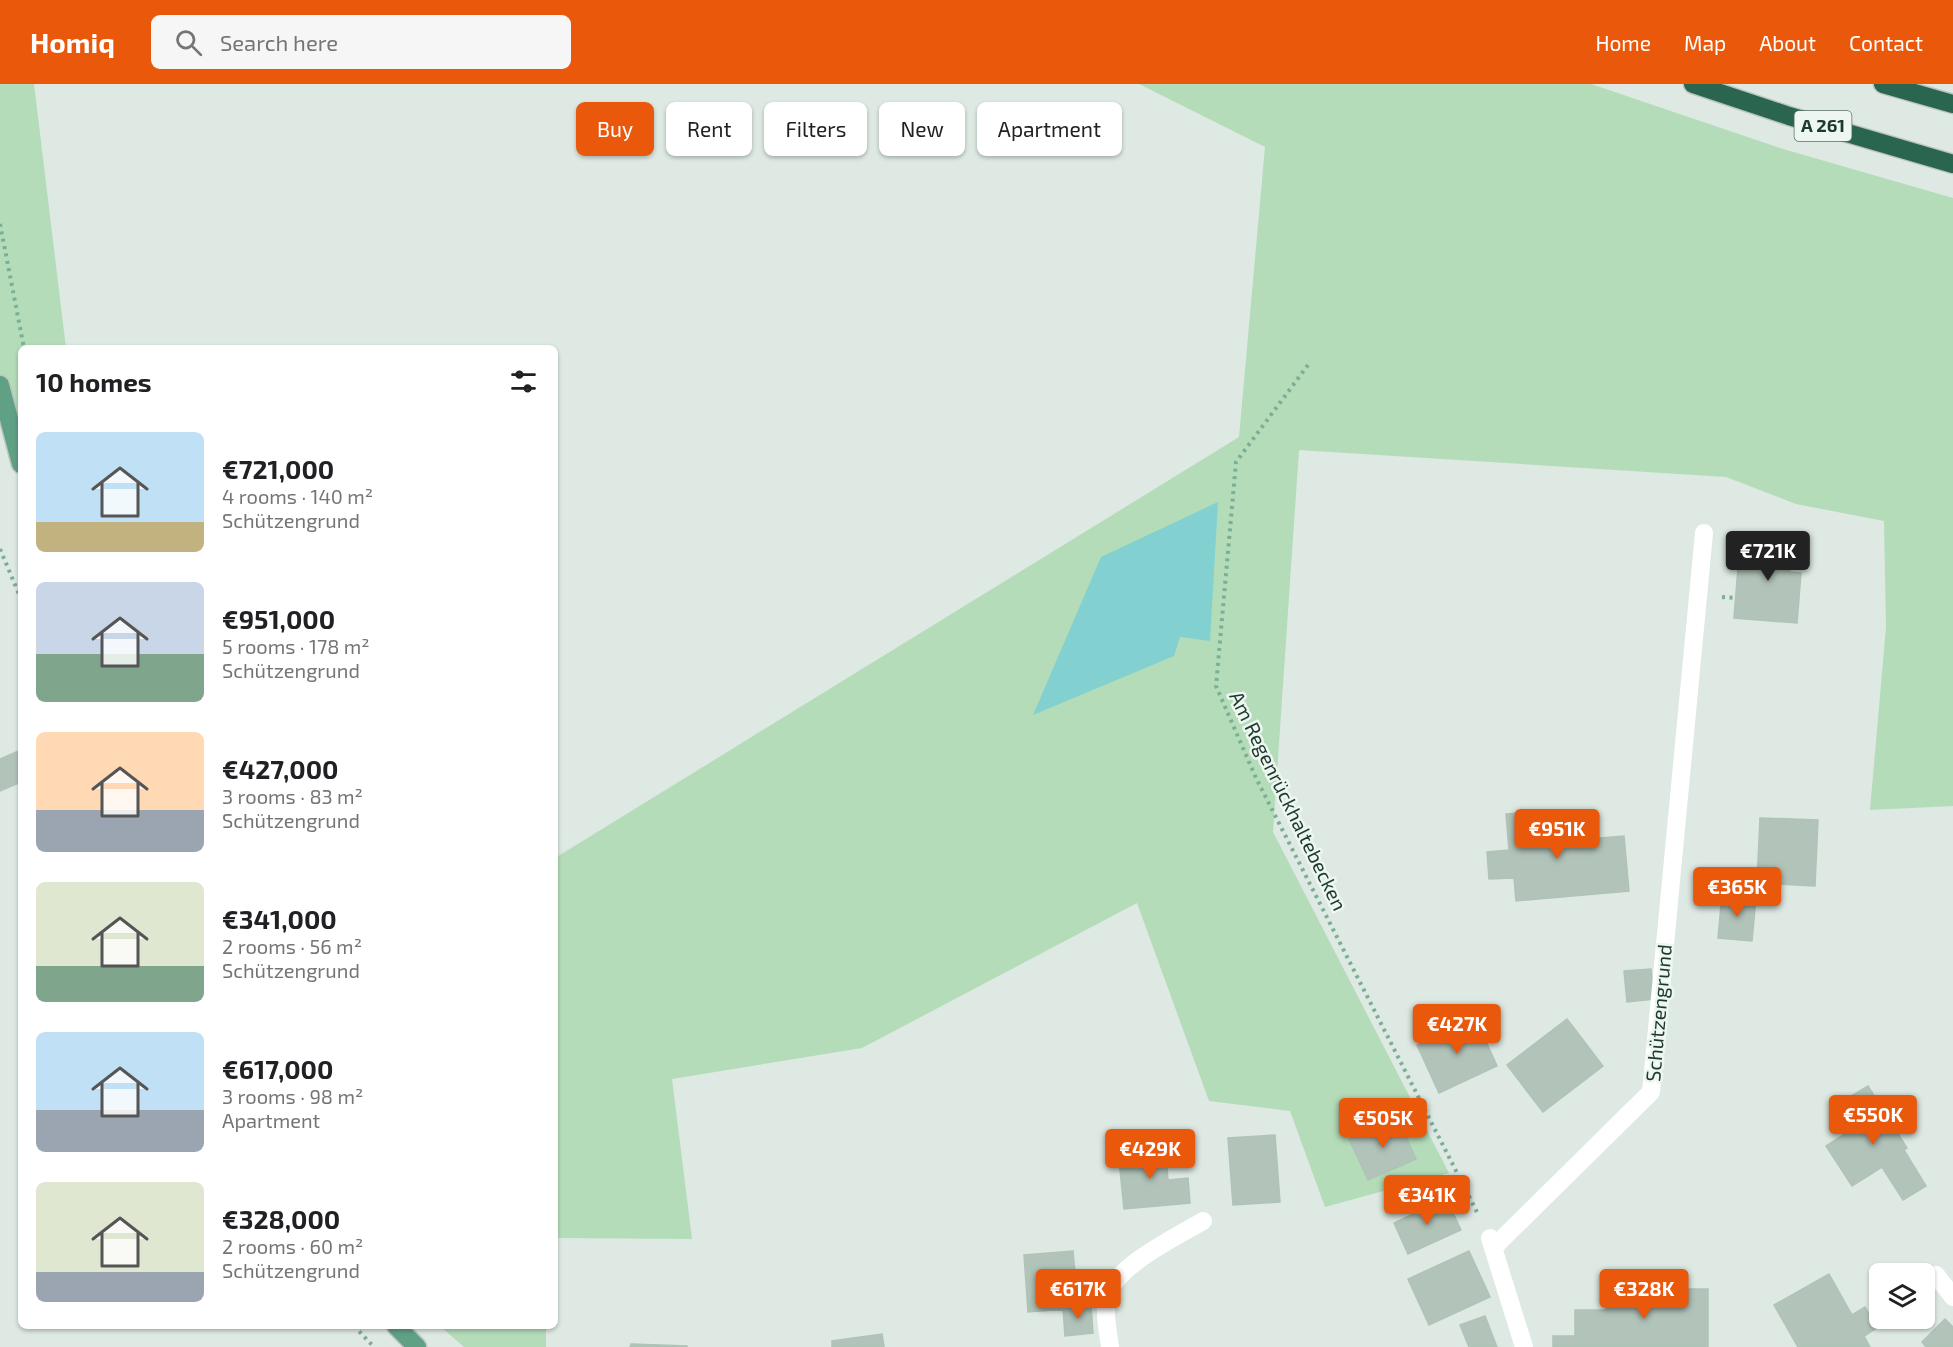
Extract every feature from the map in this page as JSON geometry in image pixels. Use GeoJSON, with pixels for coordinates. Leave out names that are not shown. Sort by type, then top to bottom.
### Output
{"type":"FeatureCollection","features":[{"type":"Feature","properties":{"kind":"highway","name":"A 261"},"geometry":{"type":"LineString","coordinates":[[1693,84],[1789,116],[1953,164]]}},
{"type":"Feature","properties":{"kind":"highway"},"geometry":{"type":"LineString","coordinates":[[1883,84],[1953,104]]}},
{"type":"Feature","properties":{"kind":"main road"},"geometry":{"type":"LineString","coordinates":[[0,385],[18,453]]}},
{"type":"Feature","properties":{"kind":"main road"},"geometry":{"type":"LineString","coordinates":[[399,1329],[417,1347]]}},
{"type":"Feature","properties":{"kind":"street","name":"Schützengrund"},"geometry":{"type":"LineString","coordinates":[[1491,1243],[1651,1092],[1704,533]]}},
{"type":"Feature","properties":{"kind":"street"},"geometry":{"type":"LineString","coordinates":[[1110,1347],[1106,1311],[1108,1295],[1118,1278],[1134,1264],[1203,1221]]}},
{"type":"Feature","properties":{"kind":"street"},"geometry":{"type":"LineString","coordinates":[[1491,1243],[1524,1347]]}},
{"type":"Feature","properties":{"kind":"street"},"geometry":{"type":"LineString","coordinates":[[1936,1275],[1953,1297]]}},
{"type":"Feature","properties":{"kind":"path"},"geometry":{"type":"LineString","coordinates":[[0,224],[23,345]]}},
{"type":"Feature","properties":{"kind":"path","name":"Am Regenrückhaltebecken"},"geometry":{"type":"LineString","coordinates":[[1308,365],[1236,462],[1216,686],[1256,778],[1491,1243]]}},
{"type":"Feature","properties":{"kind":"path"},"geometry":{"type":"LineString","coordinates":[[0,549],[18,592]]}},
{"type":"Feature","properties":{"kind":"path"},"geometry":{"type":"LineString","coordinates":[[357,1329],[374,1347]]}},
{"type":"Feature","properties":{"kind":"green space"},"geometry":{"type":"Polygon","coordinates":[[[0,84],[34,84],[66,345],[18,345],[18,453],[0,385],[0,84]]]}},
{"type":"Feature","properties":{"kind":"green space"},"geometry":{"type":"Polygon","coordinates":[[[1139,84],[1591,84],[1783,149],[1953,198],[1953,806],[1870,810],[1886,627],[1884,521],[1796,504],[1726,477],[1299,450],[1273,832],[1449,1173],[1325,1207],[1290,1111],[1209,1101],[1137,903],[862,1048],[672,1079],[692,1239],[558,1238],[558,856],[1239,437],[1265,147],[1139,84]]]}},
{"type":"Feature","properties":{"kind":"green space"},"geometry":{"type":"Polygon","coordinates":[[[443,1329],[546,1329],[546,1347],[464,1347],[443,1329]]]}},
{"type":"Feature","properties":{"kind":"water"},"geometry":{"type":"Polygon","coordinates":[[[1218,502],[1210,641],[1180,637],[1174,656],[1033,715],[1101,557],[1218,502]]]}},
{"type":"Feature","properties":{"kind":"building"},"geometry":{"type":"Polygon","coordinates":[[[1748,534],[1792,538],[1790,572],[1801,573],[1797,623],[1734,618],[1738,568],[1745,568],[1748,534]]]}},
{"type":"Feature","properties":{"kind":"building"},"geometry":{"type":"Polygon","coordinates":[[[18,751],[18,783],[0,791],[0,759],[18,751]]]}},
{"type":"Feature","properties":{"kind":"building"},"geometry":{"type":"Polygon","coordinates":[[[1560,810],[1563,841],[1624,836],[1629,891],[1516,901],[1514,878],[1489,879],[1487,852],[1509,850],[1506,814],[1560,810]]]}},
{"type":"Feature","properties":{"kind":"building"},"geometry":{"type":"Polygon","coordinates":[[[1760,818],[1818,820],[1815,886],[1757,883],[1760,818]]]}},
{"type":"Feature","properties":{"kind":"building"},"geometry":{"type":"Polygon","coordinates":[[[1722,894],[1756,897],[1752,941],[1718,938],[1722,894]]]}},
{"type":"Feature","properties":{"kind":"building"},"geometry":{"type":"Polygon","coordinates":[[[1651,969],[1654,999],[1627,1002],[1624,971],[1651,969]]]}},
{"type":"Feature","properties":{"kind":"building"},"geometry":{"type":"Polygon","coordinates":[[[1475,1017],[1497,1066],[1439,1093],[1417,1045],[1475,1017]]]}},
{"type":"Feature","properties":{"kind":"building"},"geometry":{"type":"Polygon","coordinates":[[[1567,1019],[1603,1066],[1543,1112],[1507,1065],[1567,1019]]]}},
{"type":"Feature","properties":{"kind":"building"},"geometry":{"type":"Polygon","coordinates":[[[1868,1086],[1907,1148],[1904,1150],[1926,1186],[1903,1200],[1882,1167],[1852,1186],[1826,1146],[1854,1128],[1838,1104],[1868,1086]]]}},
{"type":"Feature","properties":{"kind":"building"},"geometry":{"type":"Polygon","coordinates":[[[1397,1117],[1416,1159],[1368,1180],[1349,1139],[1397,1117]]]}},
{"type":"Feature","properties":{"kind":"building"},"geometry":{"type":"Polygon","coordinates":[[[1275,1135],[1280,1202],[1233,1205],[1228,1138],[1275,1135]]]}},
{"type":"Feature","properties":{"kind":"building"},"geometry":{"type":"Polygon","coordinates":[[[1165,1146],[1168,1180],[1188,1178],[1190,1203],[1124,1209],[1118,1150],[1165,1146]]]}},
{"type":"Feature","properties":{"kind":"building"},"geometry":{"type":"Polygon","coordinates":[[[1446,1198],[1461,1230],[1408,1254],[1394,1223],[1446,1198]]]}},
{"type":"Feature","properties":{"kind":"building"},"geometry":{"type":"Polygon","coordinates":[[[1073,1251],[1078,1308],[1028,1312],[1024,1255],[1073,1251]]]}},
{"type":"Feature","properties":{"kind":"building"},"geometry":{"type":"Polygon","coordinates":[[[1469,1251],[1490,1297],[1429,1325],[1408,1279],[1469,1251]]]}},
{"type":"Feature","properties":{"kind":"building"},"geometry":{"type":"Polygon","coordinates":[[[1829,1274],[1852,1315],[1865,1307],[1869,1314],[1869,1329],[1875,1329],[1864,1336],[1870,1347],[1798,1347],[1774,1305],[1829,1274]]]}},
{"type":"Feature","properties":{"kind":"building"},"geometry":{"type":"Polygon","coordinates":[[[1607,1289],[1708,1289],[1708,1347],[1553,1347],[1553,1336],[1575,1336],[1575,1310],[1606,1310],[1607,1289]]]}},
{"type":"Feature","properties":{"kind":"building"},"geometry":{"type":"Polygon","coordinates":[[[1091,1304],[1093,1333],[1065,1336],[1063,1309],[1091,1304]]]}},
{"type":"Feature","properties":{"kind":"building"},"geometry":{"type":"Polygon","coordinates":[[[1485,1316],[1497,1347],[1469,1347],[1460,1325],[1485,1316]]]}},
{"type":"Feature","properties":{"kind":"building"},"geometry":{"type":"Polygon","coordinates":[[[1945,1319],[1953,1327],[1953,1347],[1926,1347],[1922,1342],[1945,1319]]]}},
{"type":"Feature","properties":{"kind":"building"},"geometry":{"type":"Polygon","coordinates":[[[882,1334],[884,1347],[832,1347],[832,1341],[882,1334]]]}},
{"type":"Feature","properties":{"kind":"building"},"geometry":{"type":"Polygon","coordinates":[[[631,1344],[687,1346],[687,1347],[630,1347],[631,1344]]]}}]}
